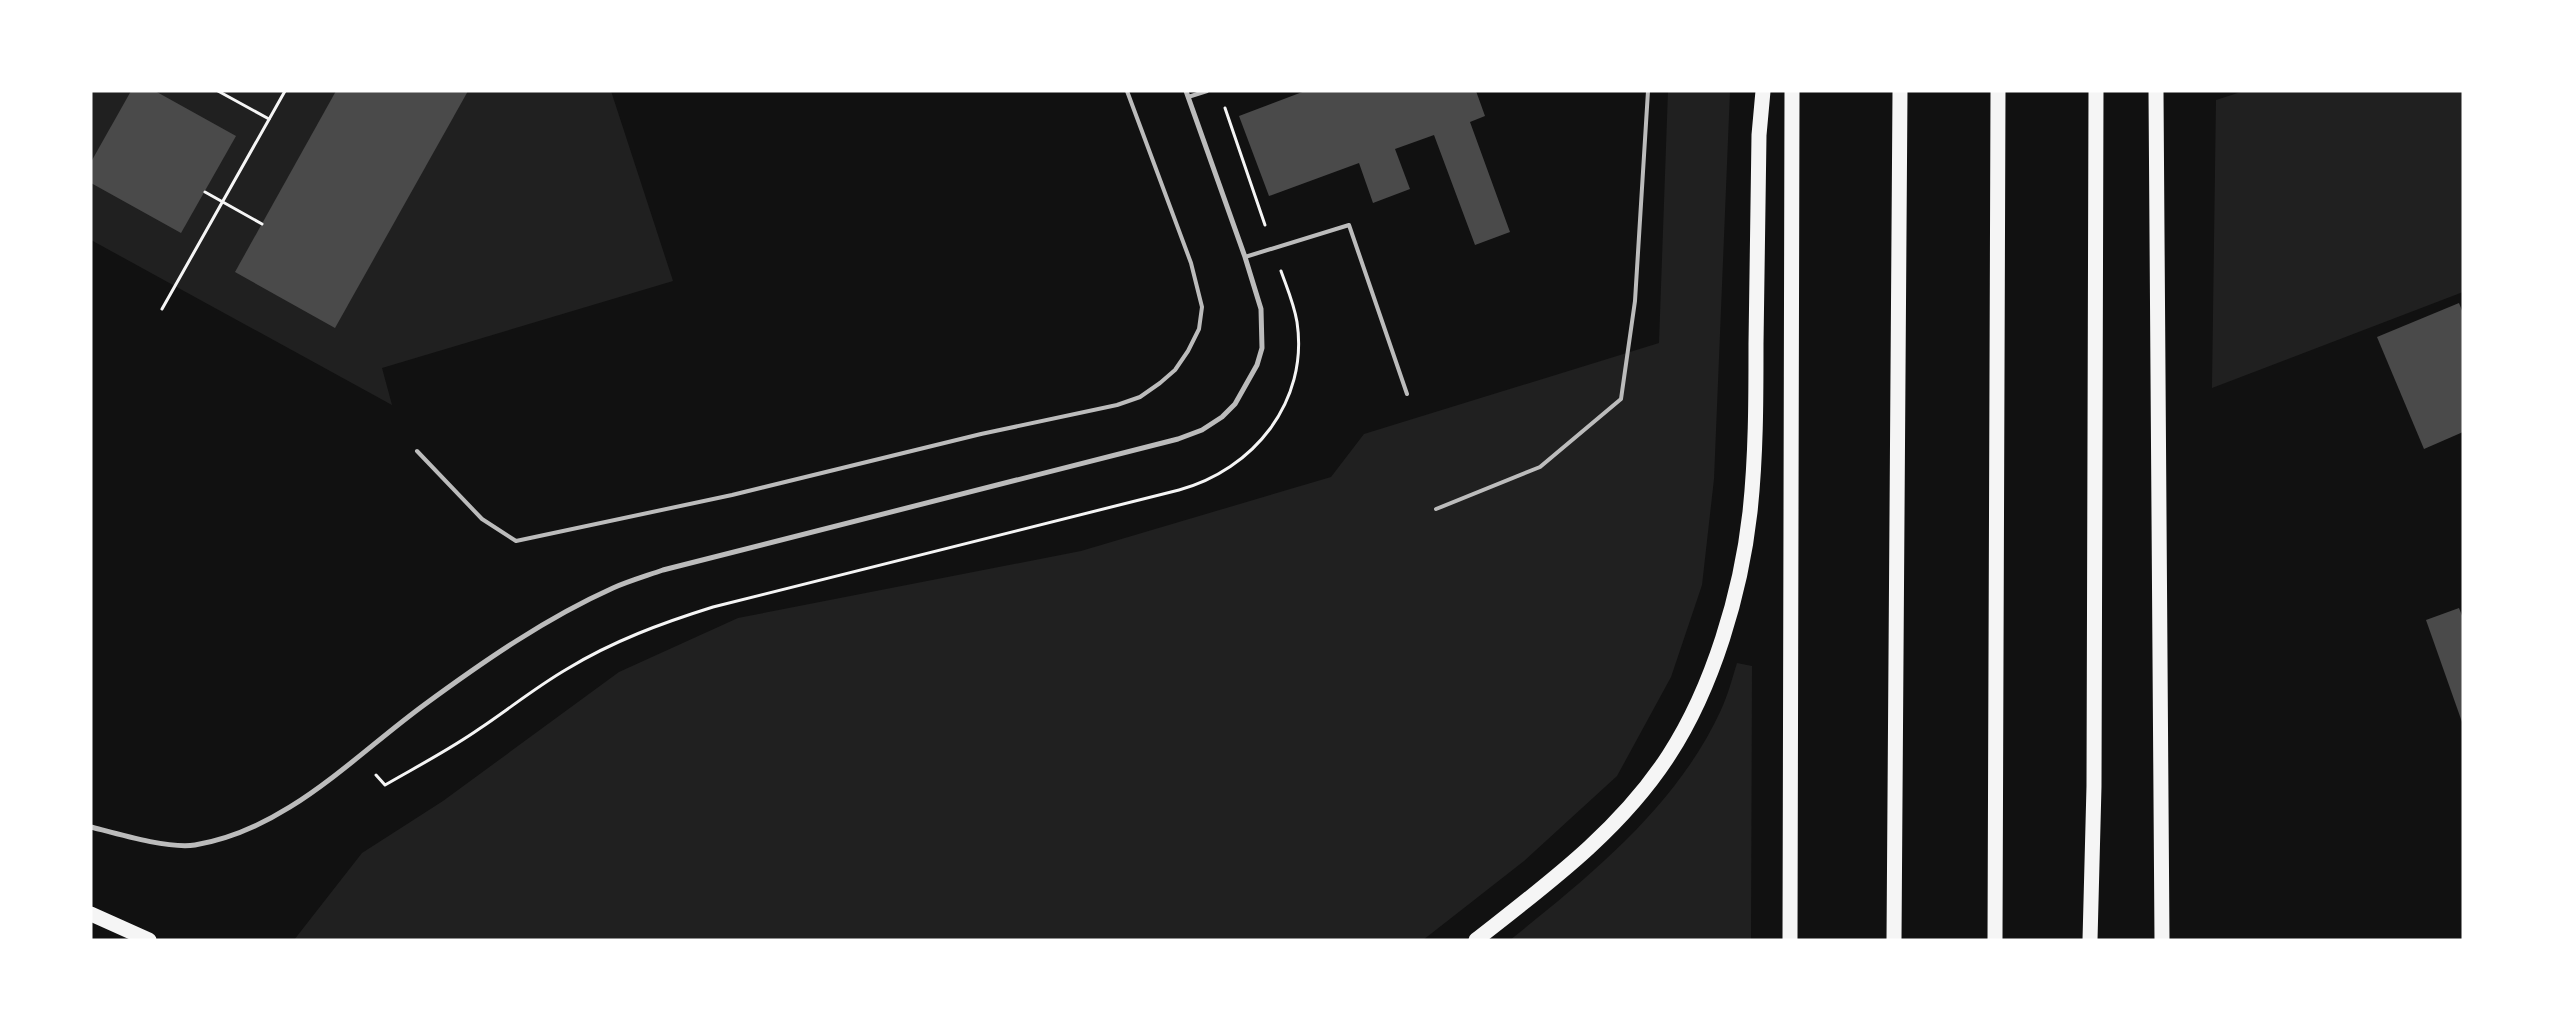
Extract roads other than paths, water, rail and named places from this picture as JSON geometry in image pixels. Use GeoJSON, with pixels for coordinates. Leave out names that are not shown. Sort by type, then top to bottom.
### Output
{"type":"FeatureCollection","features":[{"type":"Feature","properties":{"kind":"highway"},"geometry":{"type":"LineString","coordinates":[[1476,940],[1594,843],[1636,800],[1669,756],[1697,705],[1718,648],[1738,581],[1750,514],[1754,464],[1760,135],[1763,91]]}},
{"type":"Feature","properties":{"kind":"highway"},"geometry":{"type":"LineString","coordinates":[[1790,940],[1792,91]]}},
{"type":"Feature","properties":{"kind":"highway"},"geometry":{"type":"LineString","coordinates":[[1894,940],[1900,91]]}},
{"type":"Feature","properties":{"kind":"highway"},"geometry":{"type":"LineString","coordinates":[[1995,940],[1998,91]]}},
{"type":"Feature","properties":{"kind":"highway"},"geometry":{"type":"LineString","coordinates":[[2096,91],[2094,786],[2097,940]]}},
{"type":"Feature","properties":{"kind":"highway"},"geometry":{"type":"LineString","coordinates":[[2156,91],[2162,940]]}},
{"type":"Feature","properties":{"kind":"highway"},"geometry":{"type":"LineString","coordinates":[[2090,940],[2094,786]]}},
{"type":"Feature","properties":{"kind":"highway"},"geometry":{"type":"LineString","coordinates":[[91,914],[150,940]]}},
{"type":"Feature","properties":{"kind":"street"},"geometry":{"type":"LineString","coordinates":[[91,827],[146,841],[193,845],[243,832],[298,802],[424,705],[526,635],[570,609],[615,587],[663,570],[1065,469],[1178,439],[1202,430],[1235,404],[1257,365],[1262,348],[1261,309],[1245,257],[1187,94]]}},
{"type":"Feature","properties":{"kind":"lane"},"geometry":{"type":"LineString","coordinates":[[417,451],[482,519],[516,541],[732,495],[981,434],[1116,405],[1140,397],[1175,370],[1199,329],[1202,307],[1191,263],[1127,91]]}},
{"type":"Feature","properties":{"kind":"lane"},"geometry":{"type":"LineString","coordinates":[[1187,94],[1208,91]]}},
{"type":"Feature","properties":{"kind":"lane"},"geometry":{"type":"LineString","coordinates":[[1436,509],[1540,466],[1621,399],[1635,301],[1648,91]]}},
{"type":"Feature","properties":{"kind":"lane"},"geometry":{"type":"LineString","coordinates":[[1245,257],[1349,225],[1407,394]]}}]}
